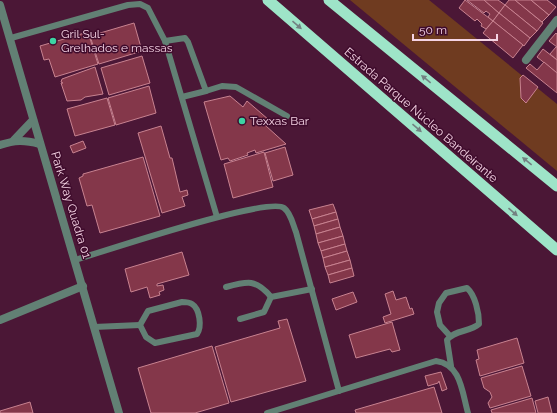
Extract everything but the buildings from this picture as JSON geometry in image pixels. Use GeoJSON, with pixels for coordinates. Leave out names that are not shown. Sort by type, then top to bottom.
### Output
{"type":"FeatureCollection","features":[{"type":"Feature","properties":{"kind":"highway","name":"Estrada Parque Núcleo Bandeirante"},"geometry":{"type":"LineString","coordinates":[[268,0],[557,250]]}},
{"type":"Feature","properties":{"kind":"highway"},"geometry":{"type":"LineString","coordinates":[[329,0],[557,186]]}},
{"type":"Feature","properties":{"kind":"street","name":"Park Way Quadra 01"},"geometry":{"type":"LineString","coordinates":[[0,5],[11,38],[33,120],[83,286],[119,413]]}},
{"type":"Feature","properties":{"kind":"street"},"geometry":{"type":"LineString","coordinates":[[526,60],[557,20]]}},
{"type":"Feature","properties":{"kind":"street"},"geometry":{"type":"LineString","coordinates":[[0,145],[14,140],[33,120]]}},
{"type":"Feature","properties":{"kind":"street"},"geometry":{"type":"LineString","coordinates":[[14,140],[40,144]]}},
{"type":"Feature","properties":{"kind":"street"},"geometry":{"type":"LineString","coordinates":[[0,320],[83,286]]}},
{"type":"Feature","properties":{"kind":"lane"},"geometry":{"type":"LineString","coordinates":[[11,38],[128,5],[140,4],[148,8],[155,18],[165,41],[217,217]]}},
{"type":"Feature","properties":{"kind":"lane"},"geometry":{"type":"LineString","coordinates":[[165,41],[185,38],[188,42],[206,91]]}},
{"type":"Feature","properties":{"kind":"lane"},"geometry":{"type":"LineString","coordinates":[[182,97],[222,86],[236,87],[287,116]]}},
{"type":"Feature","properties":{"kind":"lane"},"geometry":{"type":"LineString","coordinates":[[75,260],[217,217],[264,207],[276,206],[284,208],[289,215],[296,232],[339,391]]}},
{"type":"Feature","properties":{"kind":"lane"},"geometry":{"type":"LineString","coordinates":[[226,287],[244,282],[256,283],[263,287],[272,297]]}},
{"type":"Feature","properties":{"kind":"lane"},"geometry":{"type":"LineString","coordinates":[[450,336],[440,325],[438,312],[439,302],[446,293],[467,288],[471,291],[479,324],[474,329],[450,336],[447,340],[447,348],[451,366],[459,381],[468,413]]}},
{"type":"Feature","properties":{"kind":"lane"},"geometry":{"type":"LineString","coordinates":[[272,297],[312,289]]}},
{"type":"Feature","properties":{"kind":"lane"},"geometry":{"type":"LineString","coordinates":[[240,320],[264,312],[272,297]]}},
{"type":"Feature","properties":{"kind":"lane"},"geometry":{"type":"LineString","coordinates":[[182,302],[191,303],[196,307],[200,326],[197,334],[155,342],[146,337],[140,325],[148,311],[182,302]]}},
{"type":"Feature","properties":{"kind":"lane"},"geometry":{"type":"LineString","coordinates":[[94,327],[140,325]]}},
{"type":"Feature","properties":{"kind":"lane"},"geometry":{"type":"LineString","coordinates":[[267,413],[436,361],[445,362],[451,366]]}},
{"type":"Feature","properties":{"kind":"shaded area"},"geometry":{"type":"Polygon","coordinates":[[[350,0],[429,0],[557,104],[557,171],[350,0]]]}},
{"type":"Feature","properties":{"kind":"place","name":"Gril Sul- Grelhados e massas"},"geometry":{"type":"Point","coordinates":[53,41]}},
{"type":"Feature","properties":{"kind":"place","name":"Texxas Bar"},"geometry":{"type":"Point","coordinates":[242,121]}}]}
